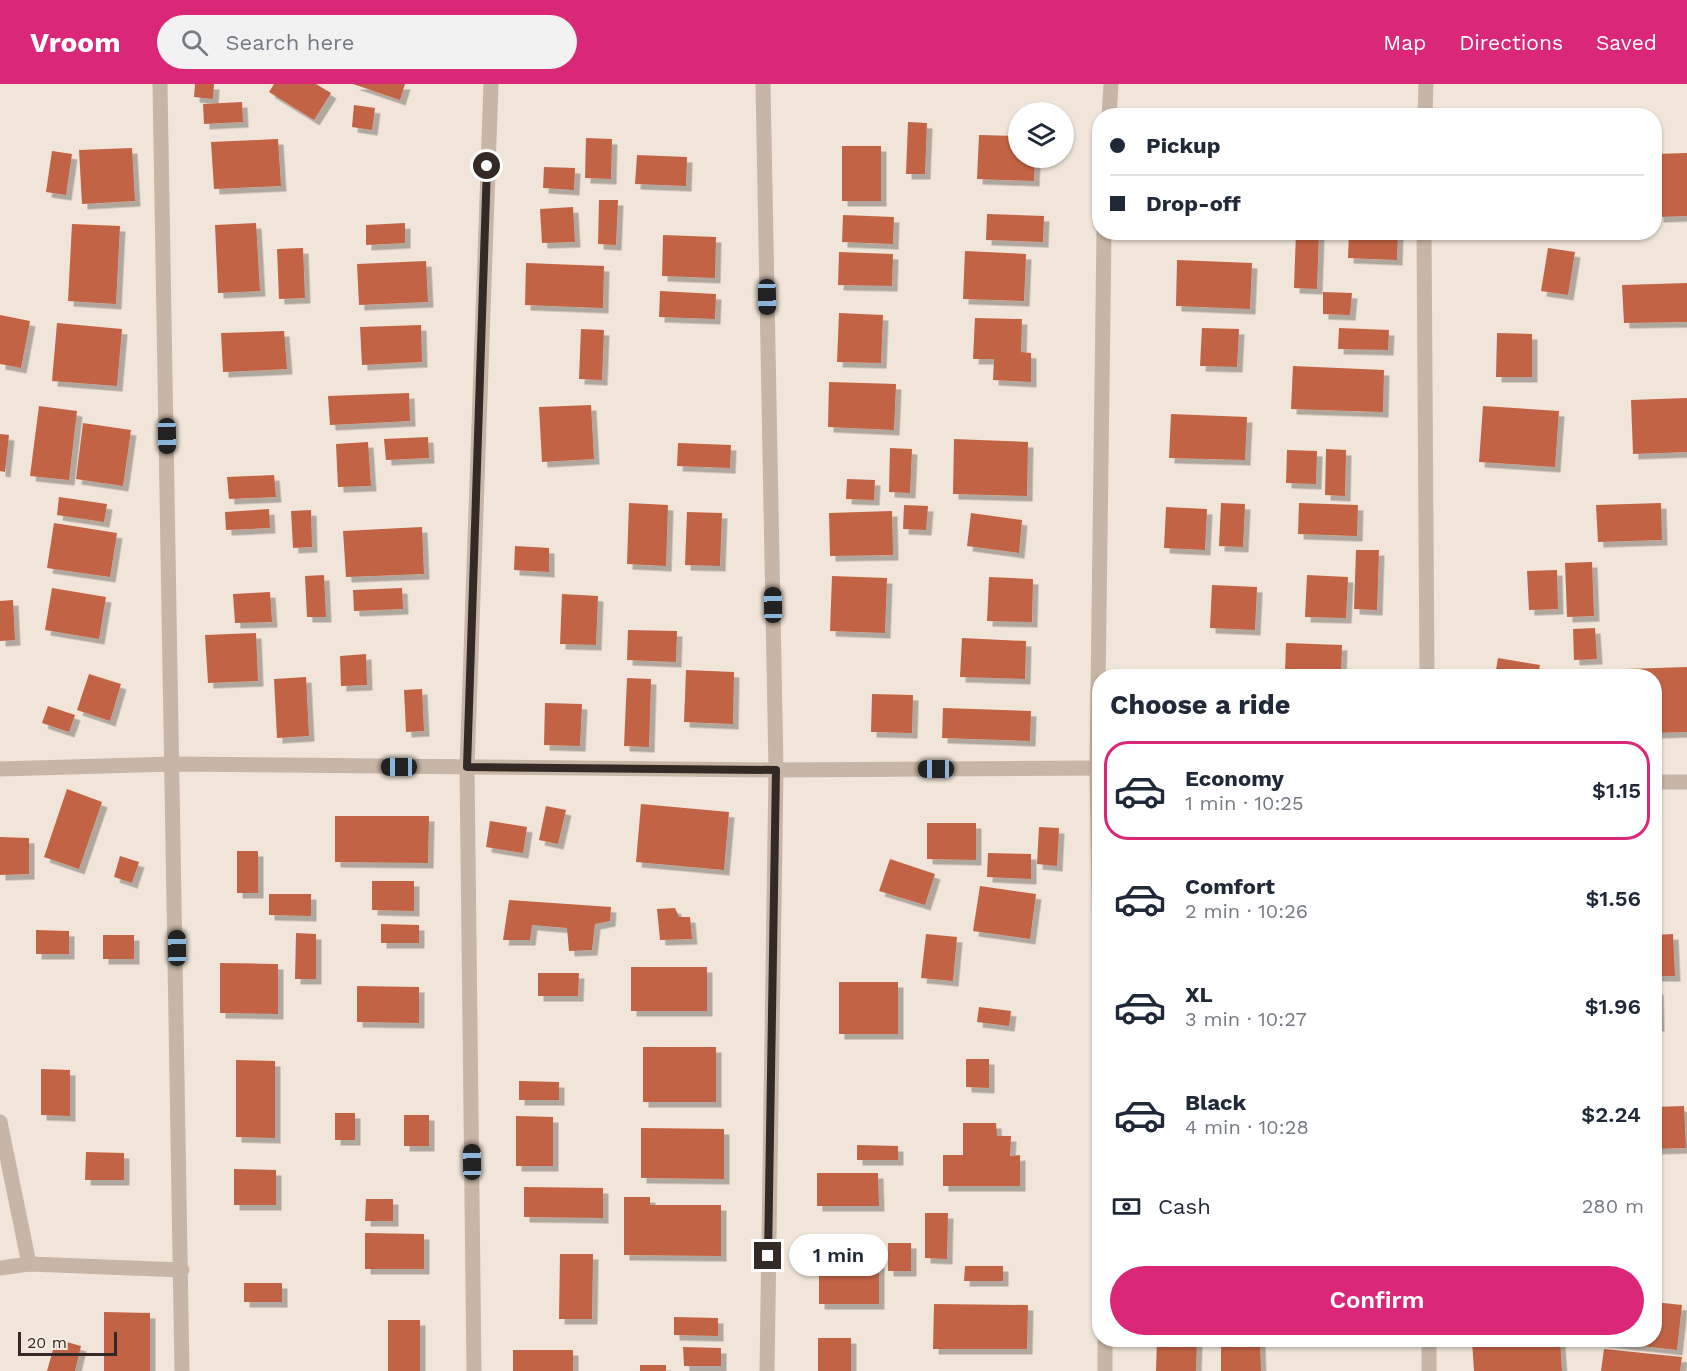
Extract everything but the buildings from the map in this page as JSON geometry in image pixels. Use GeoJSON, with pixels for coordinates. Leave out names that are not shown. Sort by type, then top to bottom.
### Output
{"type":"FeatureCollection","features":[{"type":"Feature","properties":{"kind":"street"},"geometry":{"type":"LineString","coordinates":[[160,84],[182,1371]]}},
{"type":"Feature","properties":{"kind":"street"},"geometry":{"type":"LineString","coordinates":[[474,1371],[467,767],[491,84]]}},
{"type":"Feature","properties":{"kind":"street"},"geometry":{"type":"LineString","coordinates":[[763,84],[776,770],[767,1371]]}},
{"type":"Feature","properties":{"kind":"street"},"geometry":{"type":"LineString","coordinates":[[1110,108],[1111,84]]}},
{"type":"Feature","properties":{"kind":"street"},"geometry":{"type":"LineString","coordinates":[[1425,108],[1426,84]]}},
{"type":"Feature","properties":{"kind":"street"},"geometry":{"type":"LineString","coordinates":[[1099,669],[1104,240]]}},
{"type":"Feature","properties":{"kind":"street"},"geometry":{"type":"LineString","coordinates":[[1424,240],[1426,669]]}},
{"type":"Feature","properties":{"kind":"street"},"geometry":{"type":"LineString","coordinates":[[0,769],[173,764],[776,770],[1092,768]]}},
{"type":"Feature","properties":{"kind":"street"},"geometry":{"type":"LineString","coordinates":[[1662,782],[1687,783]]}},
{"type":"Feature","properties":{"kind":"street"},"geometry":{"type":"LineString","coordinates":[[0,1122],[29,1264]]}},
{"type":"Feature","properties":{"kind":"street"},"geometry":{"type":"LineString","coordinates":[[0,1268],[29,1264],[182,1270]]}},
{"type":"Feature","properties":{"kind":"street"},"geometry":{"type":"LineString","coordinates":[[1105,1347],[1105,1371]]}},
{"type":"Feature","properties":{"kind":"street"},"geometry":{"type":"LineString","coordinates":[[1429,1347],[1429,1371]]}},
{"type":"Feature","properties":{"kind":"route"},"geometry":{"type":"LineString","coordinates":[[487,166],[467,767],[776,770],[768,1256]]}}]}
